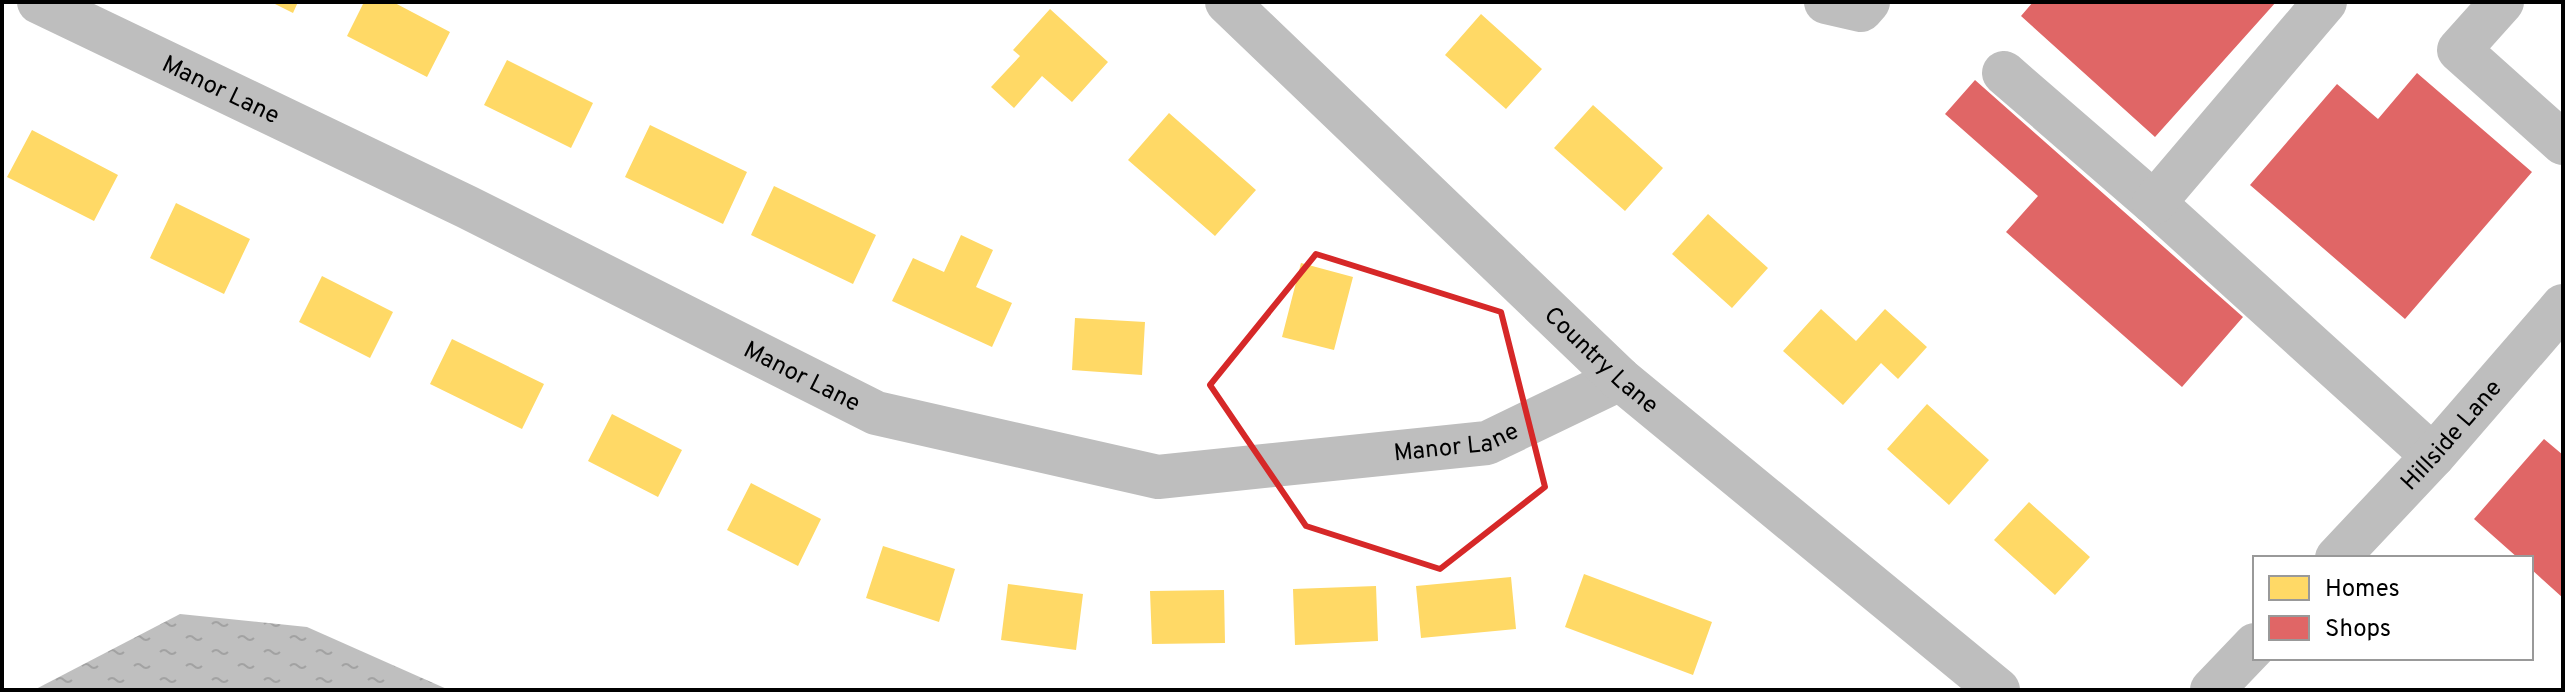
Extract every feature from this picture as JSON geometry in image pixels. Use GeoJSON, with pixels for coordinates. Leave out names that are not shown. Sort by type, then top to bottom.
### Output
{"type":"FeatureCollection","features":[{"type":"Feature","properties":{"kind":"street","name":"Manor Lane"},"geometry":{"type":"LineString","coordinates":[[39,2],[467,207],[876,413],[1158,477],[1487,443],[1620,379]]}},
{"type":"Feature","properties":{"kind":"street","name":"Country Lane"},"geometry":{"type":"LineString","coordinates":[[1227,2],[1620,379],[1998,690]]}},
{"type":"Feature","properties":{"kind":"street"},"geometry":{"type":"LineString","coordinates":[[1826,2],[1861,10],[1868,2]]}},
{"type":"Feature","properties":{"kind":"street"},"geometry":{"type":"LineString","coordinates":[[2154,203],[2325,2]]}},
{"type":"Feature","properties":{"kind":"street"},"geometry":{"type":"LineString","coordinates":[[2502,2],[2459,50],[2563,143]]}},
{"type":"Feature","properties":{"kind":"street"},"geometry":{"type":"LineString","coordinates":[[2004,73],[2154,203],[2433,456]]}},
{"type":"Feature","properties":{"kind":"street","name":"Hillside Lane"},"geometry":{"type":"LineString","coordinates":[[2339,556],[2433,456],[2563,306]]}},
{"type":"Feature","properties":{"kind":"street"},"geometry":{"type":"LineString","coordinates":[[2212,690],[2253,647]]}},
{"type":"Feature","properties":{"kind":"highlighted area"},"geometry":{"type":"Polygon","coordinates":[[[1316,254],[1501,312],[1545,487],[1440,569],[1306,526],[1210,385],[1316,254]]]}},
{"type":"Feature","properties":{"kind":"water"},"geometry":{"type":"Polygon","coordinates":[[[180,614],[307,627],[449,690],[34,690],[180,614]]]}},
{"type":"Feature","properties":{"kind":"building: Homes"},"geometry":{"type":"Polygon","coordinates":[[[271,2],[298,2],[293,13],[271,2]]]}},
{"type":"Feature","properties":{"kind":"building: Homes"},"geometry":{"type":"Polygon","coordinates":[[[364,2],[393,2],[450,32],[427,77],[347,36],[364,2]]]}},
{"type":"Feature","properties":{"kind":"building: Homes"},"geometry":{"type":"Polygon","coordinates":[[[1050,9],[1108,62],[1072,102],[1042,76],[1014,108],[991,87],[1020,56],[1013,50],[1050,9]]]}},
{"type":"Feature","properties":{"kind":"building: Homes"},"geometry":{"type":"Polygon","coordinates":[[[1481,14],[1542,69],[1506,109],[1445,55],[1481,14]]]}},
{"type":"Feature","properties":{"kind":"building: Homes"},"geometry":{"type":"Polygon","coordinates":[[[507,60],[593,103],[571,148],[484,105],[507,60]]]}},
{"type":"Feature","properties":{"kind":"building: Homes"},"geometry":{"type":"Polygon","coordinates":[[[1593,105],[1663,168],[1625,211],[1554,148],[1593,105]]]}},
{"type":"Feature","properties":{"kind":"building: Homes"},"geometry":{"type":"Polygon","coordinates":[[[1169,113],[1256,190],[1215,236],[1128,160],[1169,113]]]}},
{"type":"Feature","properties":{"kind":"building: Homes"},"geometry":{"type":"Polygon","coordinates":[[[650,125],[747,172],[723,224],[625,177],[650,125]]]}},
{"type":"Feature","properties":{"kind":"building: Homes"},"geometry":{"type":"Polygon","coordinates":[[[32,130],[118,175],[94,221],[7,177],[32,130]]]}},
{"type":"Feature","properties":{"kind":"building: Homes"},"geometry":{"type":"Polygon","coordinates":[[[774,186],[876,235],[853,284],[751,235],[774,186]]]}},
{"type":"Feature","properties":{"kind":"building: Homes"},"geometry":{"type":"Polygon","coordinates":[[[176,203],[250,239],[224,294],[150,258],[176,203]]]}},
{"type":"Feature","properties":{"kind":"building: Homes"},"geometry":{"type":"Polygon","coordinates":[[[1708,214],[1768,268],[1732,308],[1672,254],[1708,214]]]}},
{"type":"Feature","properties":{"kind":"building: Homes"},"geometry":{"type":"Polygon","coordinates":[[[961,235],[993,250],[976,287],[1012,303],[992,347],[892,301],[913,258],[944,272],[961,235]]]}},
{"type":"Feature","properties":{"kind":"building: Homes"},"geometry":{"type":"Polygon","coordinates":[[[1301,263],[1353,277],[1334,350],[1282,337],[1301,263]]]}},
{"type":"Feature","properties":{"kind":"building: Homes"},"geometry":{"type":"Polygon","coordinates":[[[322,276],[393,312],[370,358],[299,322],[322,276]]]}},
{"type":"Feature","properties":{"kind":"building: Homes"},"geometry":{"type":"Polygon","coordinates":[[[1821,309],[1856,341],[1885,309],[1927,347],[1898,379],[1881,363],[1843,405],[1783,351],[1821,309]]]}},
{"type":"Feature","properties":{"kind":"building: Homes"},"geometry":{"type":"Polygon","coordinates":[[[1075,318],[1145,322],[1142,375],[1072,370],[1075,318]]]}},
{"type":"Feature","properties":{"kind":"building: Homes"},"geometry":{"type":"Polygon","coordinates":[[[452,339],[544,384],[522,429],[430,384],[452,339]]]}},
{"type":"Feature","properties":{"kind":"building: Homes"},"geometry":{"type":"Polygon","coordinates":[[[1927,404],[1989,460],[1949,505],[1887,449],[1927,404]]]}},
{"type":"Feature","properties":{"kind":"building: Homes"},"geometry":{"type":"Polygon","coordinates":[[[612,414],[682,450],[658,497],[588,461],[612,414]]]}},
{"type":"Feature","properties":{"kind":"building: Homes"},"geometry":{"type":"Polygon","coordinates":[[[751,483],[821,519],[798,566],[727,530],[751,483]]]}},
{"type":"Feature","properties":{"kind":"building: Homes"},"geometry":{"type":"Polygon","coordinates":[[[2029,502],[2090,557],[2055,595],[1994,540],[2029,502]]]}},
{"type":"Feature","properties":{"kind":"building: Homes"},"geometry":{"type":"Polygon","coordinates":[[[883,546],[955,569],[939,622],[866,598],[883,546]]]}},
{"type":"Feature","properties":{"kind":"building: Homes"},"geometry":{"type":"Polygon","coordinates":[[[1584,574],[1712,622],[1693,675],[1565,627],[1584,574]]]}},
{"type":"Feature","properties":{"kind":"building: Homes"},"geometry":{"type":"Polygon","coordinates":[[[1511,577],[1516,629],[1421,638],[1416,586],[1511,577]]]}},
{"type":"Feature","properties":{"kind":"building: Homes"},"geometry":{"type":"Polygon","coordinates":[[[1008,584],[1083,594],[1076,650],[1001,640],[1008,584]]]}},
{"type":"Feature","properties":{"kind":"building: Homes"},"geometry":{"type":"Polygon","coordinates":[[[1376,586],[1378,641],[1295,645],[1293,589],[1376,586]]]}},
{"type":"Feature","properties":{"kind":"building: Homes"},"geometry":{"type":"Polygon","coordinates":[[[1224,590],[1225,643],[1152,644],[1150,591],[1224,590]]]}},
{"type":"Feature","properties":{"kind":"building: Shops"},"geometry":{"type":"Polygon","coordinates":[[[2033,2],[2276,2],[2155,137],[2021,16],[2033,2]]]}},
{"type":"Feature","properties":{"kind":"building: Shops"},"geometry":{"type":"Polygon","coordinates":[[[2417,73],[2532,172],[2405,319],[2250,185],[2337,84],[2378,119],[2417,73]]]}},
{"type":"Feature","properties":{"kind":"building: Shops"},"geometry":{"type":"Polygon","coordinates":[[[1975,80],[2243,317],[2182,387],[2006,232],[2038,196],[1945,114],[1975,80]]]}},
{"type":"Feature","properties":{"kind":"building: Shops"},"geometry":{"type":"Polygon","coordinates":[[[2544,439],[2563,455],[2563,598],[2533,571],[2533,556],[2516,556],[2474,519],[2544,439]]]}}]}
